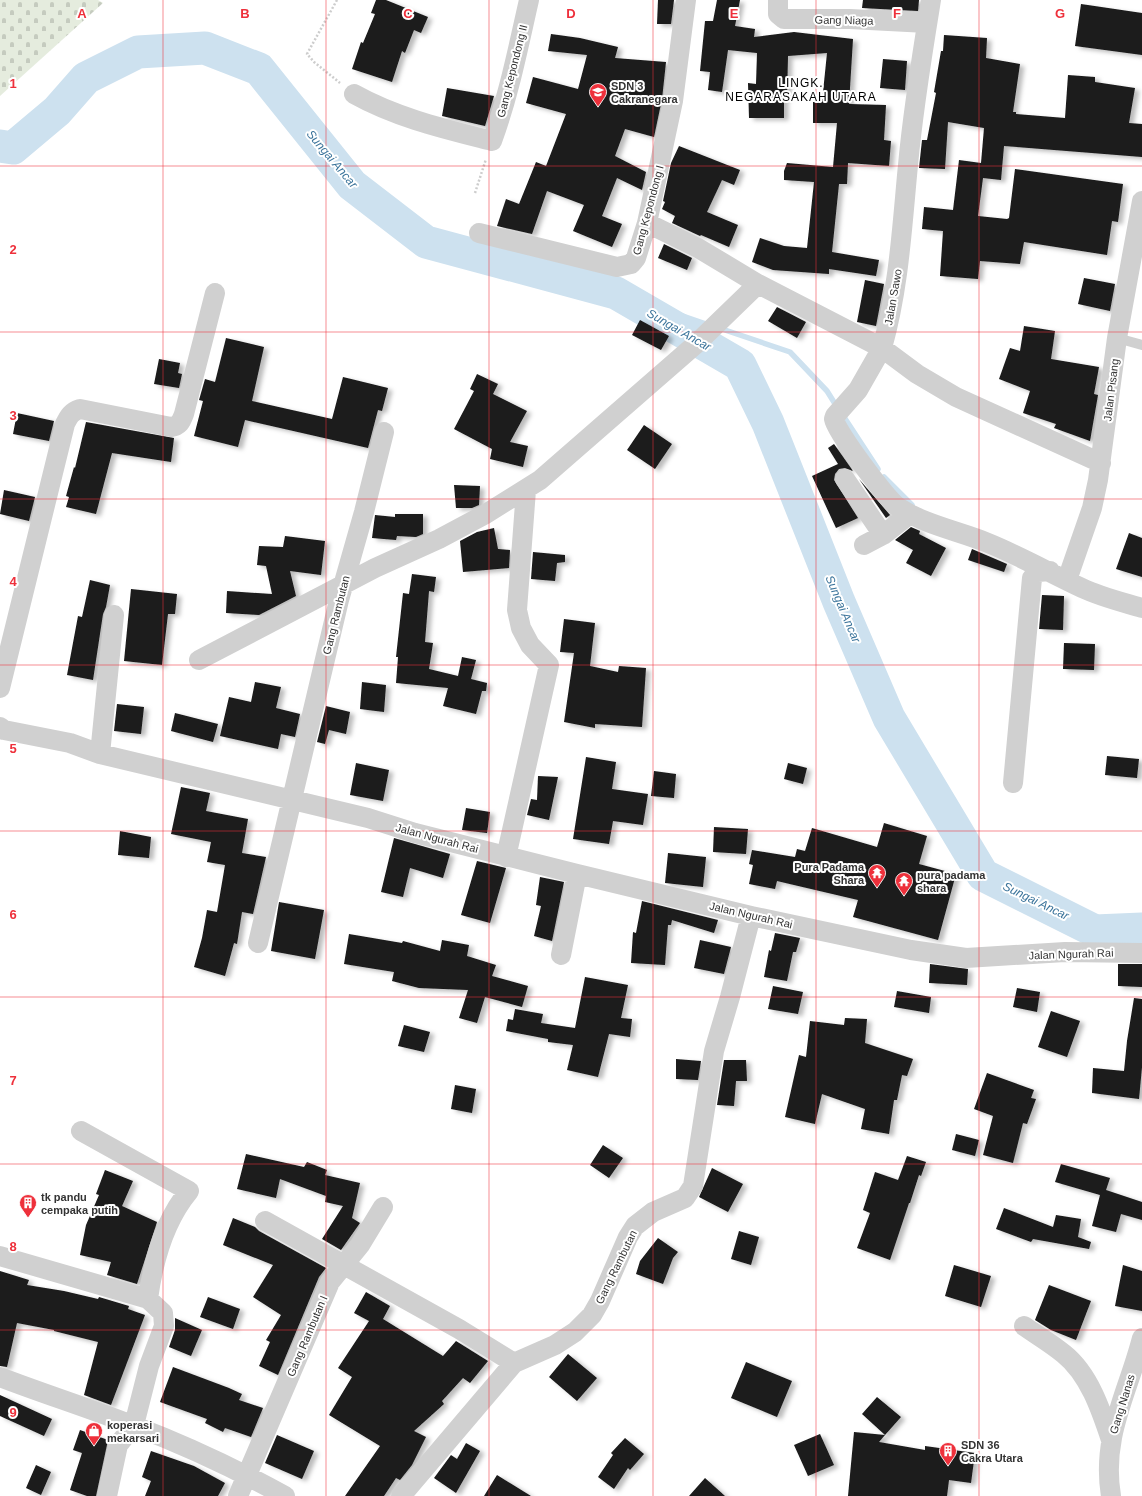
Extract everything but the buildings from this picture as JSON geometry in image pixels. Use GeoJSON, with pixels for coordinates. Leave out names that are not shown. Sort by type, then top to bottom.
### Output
{"type":"FeatureCollection","features":[{"type":"Feature","properties":{"kind":"street","name":"Gang Kepondong II"},"geometry":{"type":"LineString","coordinates":[[492,141],[501,116],[515,64],[529,0]]}},
{"type":"Feature","properties":{"kind":"street","name":"Gang Kepondong I"},"geometry":{"type":"LineString","coordinates":[[479,234],[617,267],[631,264],[636,258],[646,223],[673,101],[686,0]]}},
{"type":"Feature","properties":{"kind":"street","name":"Gang Niaga"},"geometry":{"type":"LineString","coordinates":[[778,0],[778,14],[784,19],[850,19],[927,23]]}},
{"type":"Feature","properties":{"kind":"street","name":"Jalan Sawo"},"geometry":{"type":"LineString","coordinates":[[910,514],[892,501],[868,471],[835,425],[835,416],[851,398],[869,372],[882,348],[893,306],[900,252],[914,101],[931,0]]}},
{"type":"Feature","properties":{"kind":"street"},"geometry":{"type":"LineString","coordinates":[[354,94],[372,104],[432,126],[492,141]]}},
{"type":"Feature","properties":{"kind":"street","name":"Jalan Pisang"},"geometry":{"type":"LineString","coordinates":[[1065,572],[1092,508],[1101,463],[1118,338],[1142,201]]}},
{"type":"Feature","properties":{"kind":"street"},"geometry":{"type":"LineString","coordinates":[[646,223],[698,248],[758,284],[882,348],[916,374],[956,397],[1101,463]]}},
{"type":"Feature","properties":{"kind":"street"},"geometry":{"type":"LineString","coordinates":[[199,660],[375,568],[440,539],[526,490],[540,480],[696,344],[734,309],[758,284]]}},
{"type":"Feature","properties":{"kind":"street"},"geometry":{"type":"LineString","coordinates":[[0,688],[65,424],[69,415],[73,411],[80,409],[171,427],[176,426],[181,422],[215,293]]}},
{"type":"Feature","properties":{"kind":"street","name":"Gang Rambutan"},"geometry":{"type":"LineString","coordinates":[[258,944],[342,586],[364,512],[384,432]]}},
{"type":"Feature","properties":{"kind":"street"},"geometry":{"type":"LineString","coordinates":[[845,479],[883,534]]}},
{"type":"Feature","properties":{"kind":"street"},"geometry":{"type":"LineString","coordinates":[[506,857],[549,665],[530,645],[518,619],[517,610],[526,490]]}},
{"type":"Feature","properties":{"kind":"street"},"geometry":{"type":"LineString","coordinates":[[864,545],[883,534],[910,514],[1065,572],[1083,588],[1142,608]]}},
{"type":"Feature","properties":{"kind":"street"},"geometry":{"type":"LineString","coordinates":[[1013,783],[1032,578],[1038,572],[1065,572]]}},
{"type":"Feature","properties":{"kind":"street"},"geometry":{"type":"LineString","coordinates":[[100,754],[114,615]]}},
{"type":"Feature","properties":{"kind":"street","name":"Jalan Ngurah Rai"},"geometry":{"type":"LineString","coordinates":[[0,727],[4,730],[70,743],[100,754],[368,818],[506,857],[751,916],[911,950],[966,958],[1065,952],[1142,953]]}},
{"type":"Feature","properties":{"kind":"street"},"geometry":{"type":"LineString","coordinates":[[561,955],[578,874]]}},
{"type":"Feature","properties":{"kind":"street","name":"Gang Rambutan"},"geometry":{"type":"LineString","coordinates":[[401,1496],[514,1363],[555,1345],[583,1324],[592,1315],[635,1226],[652,1212],[682,1200],[690,1193],[693,1186],[714,1051],[751,916]]}},
{"type":"Feature","properties":{"kind":"street"},"geometry":{"type":"LineString","coordinates":[[81,1131],[189,1192],[175,1212],[160,1244],[154,1264],[148,1299]]}},
{"type":"Feature","properties":{"kind":"street","name":"Gang Rambutan I"},"geometry":{"type":"LineString","coordinates":[[238,1496],[325,1294],[336,1272],[360,1244],[383,1207]]}},
{"type":"Feature","properties":{"kind":"street"},"geometry":{"type":"LineString","coordinates":[[266,1221],[459,1329],[514,1363]]}},
{"type":"Feature","properties":{"kind":"street"},"geometry":{"type":"LineString","coordinates":[[0,1256],[148,1299],[163,1313],[164,1326],[150,1366],[134,1425],[118,1445],[107,1496]]}},
{"type":"Feature","properties":{"kind":"street"},"geometry":{"type":"LineString","coordinates":[[1024,1326],[1066,1355],[1080,1372],[1090,1387],[1104,1418],[1110,1440]]}},
{"type":"Feature","properties":{"kind":"street","name":"Gang Nanas"},"geometry":{"type":"LineString","coordinates":[[1111,1496],[1109,1462],[1110,1440],[1142,1338]]}},
{"type":"Feature","properties":{"kind":"street"},"geometry":{"type":"LineString","coordinates":[[0,1377],[134,1425],[195,1451],[246,1475],[285,1496]]}},
{"type":"Feature","properties":{"kind":"lane"},"geometry":{"type":"LineString","coordinates":[[1118,338],[1142,345]]}},
{"type":"Feature","properties":{"kind":"path"},"geometry":{"type":"LineString","coordinates":[[337,0],[307,54],[314,62],[354,94]]}},
{"type":"Feature","properties":{"kind":"path"},"geometry":{"type":"LineString","coordinates":[[475,193],[492,141]]}},
{"type":"Feature","properties":{"kind":"green space"},"geometry":{"type":"Polygon","coordinates":[[[0,0],[98,0],[103,3],[0,96],[0,0]]]}},
{"type":"Feature","properties":{"kind":"waterway","name":"Sungai Ancar"},"geometry":{"type":"LineString","coordinates":[[0,146],[13,148],[57,111],[86,78],[138,52],[205,48],[259,69],[352,185],[426,242],[616,293],[740,365],[768,423],[839,602],[889,718],[983,875],[1095,931],[1142,929]]}},
{"type":"Feature","properties":{"kind":"waterway"},"geometry":{"type":"LineString","coordinates":[[616,293],[709,325]]}},
{"type":"Feature","properties":{"kind":"waterway"},"geometry":{"type":"LineString","coordinates":[[719,328],[790,352],[827,391],[837,407]]}},
{"type":"Feature","properties":{"kind":"waterway"},"geometry":{"type":"LineString","coordinates":[[842,414],[878,469]]}},
{"type":"Feature","properties":{"kind":"waterway"},"geometry":{"type":"LineString","coordinates":[[884,477],[912,505]]}},
{"type":"Feature","properties":{"kind":"place","name":"SDN 3 Cakranegara"},"geometry":{"type":"Point","coordinates":[598,107]}},
{"type":"Feature","properties":{"kind":"place","name":"Pura Padama Shara"},"geometry":{"type":"Point","coordinates":[877,888]}},
{"type":"Feature","properties":{"kind":"place","name":"pura padama shara"},"geometry":{"type":"Point","coordinates":[904,896]}},
{"type":"Feature","properties":{"kind":"place","name":"tk pandu cempaka putih"},"geometry":{"type":"Point","coordinates":[28,1218]}},
{"type":"Feature","properties":{"kind":"place","name":"koperasi mekarsari"},"geometry":{"type":"Point","coordinates":[94,1446]}},
{"type":"Feature","properties":{"kind":"place","name":"SDN 36 Cakra Utara"},"geometry":{"type":"Point","coordinates":[948,1466]}},
{"type":"Feature","properties":{"kind":"district","name":"LINGK. NEGARASAKAH UTARA"},"geometry":{"type":"Point","coordinates":[801,90]}}]}
